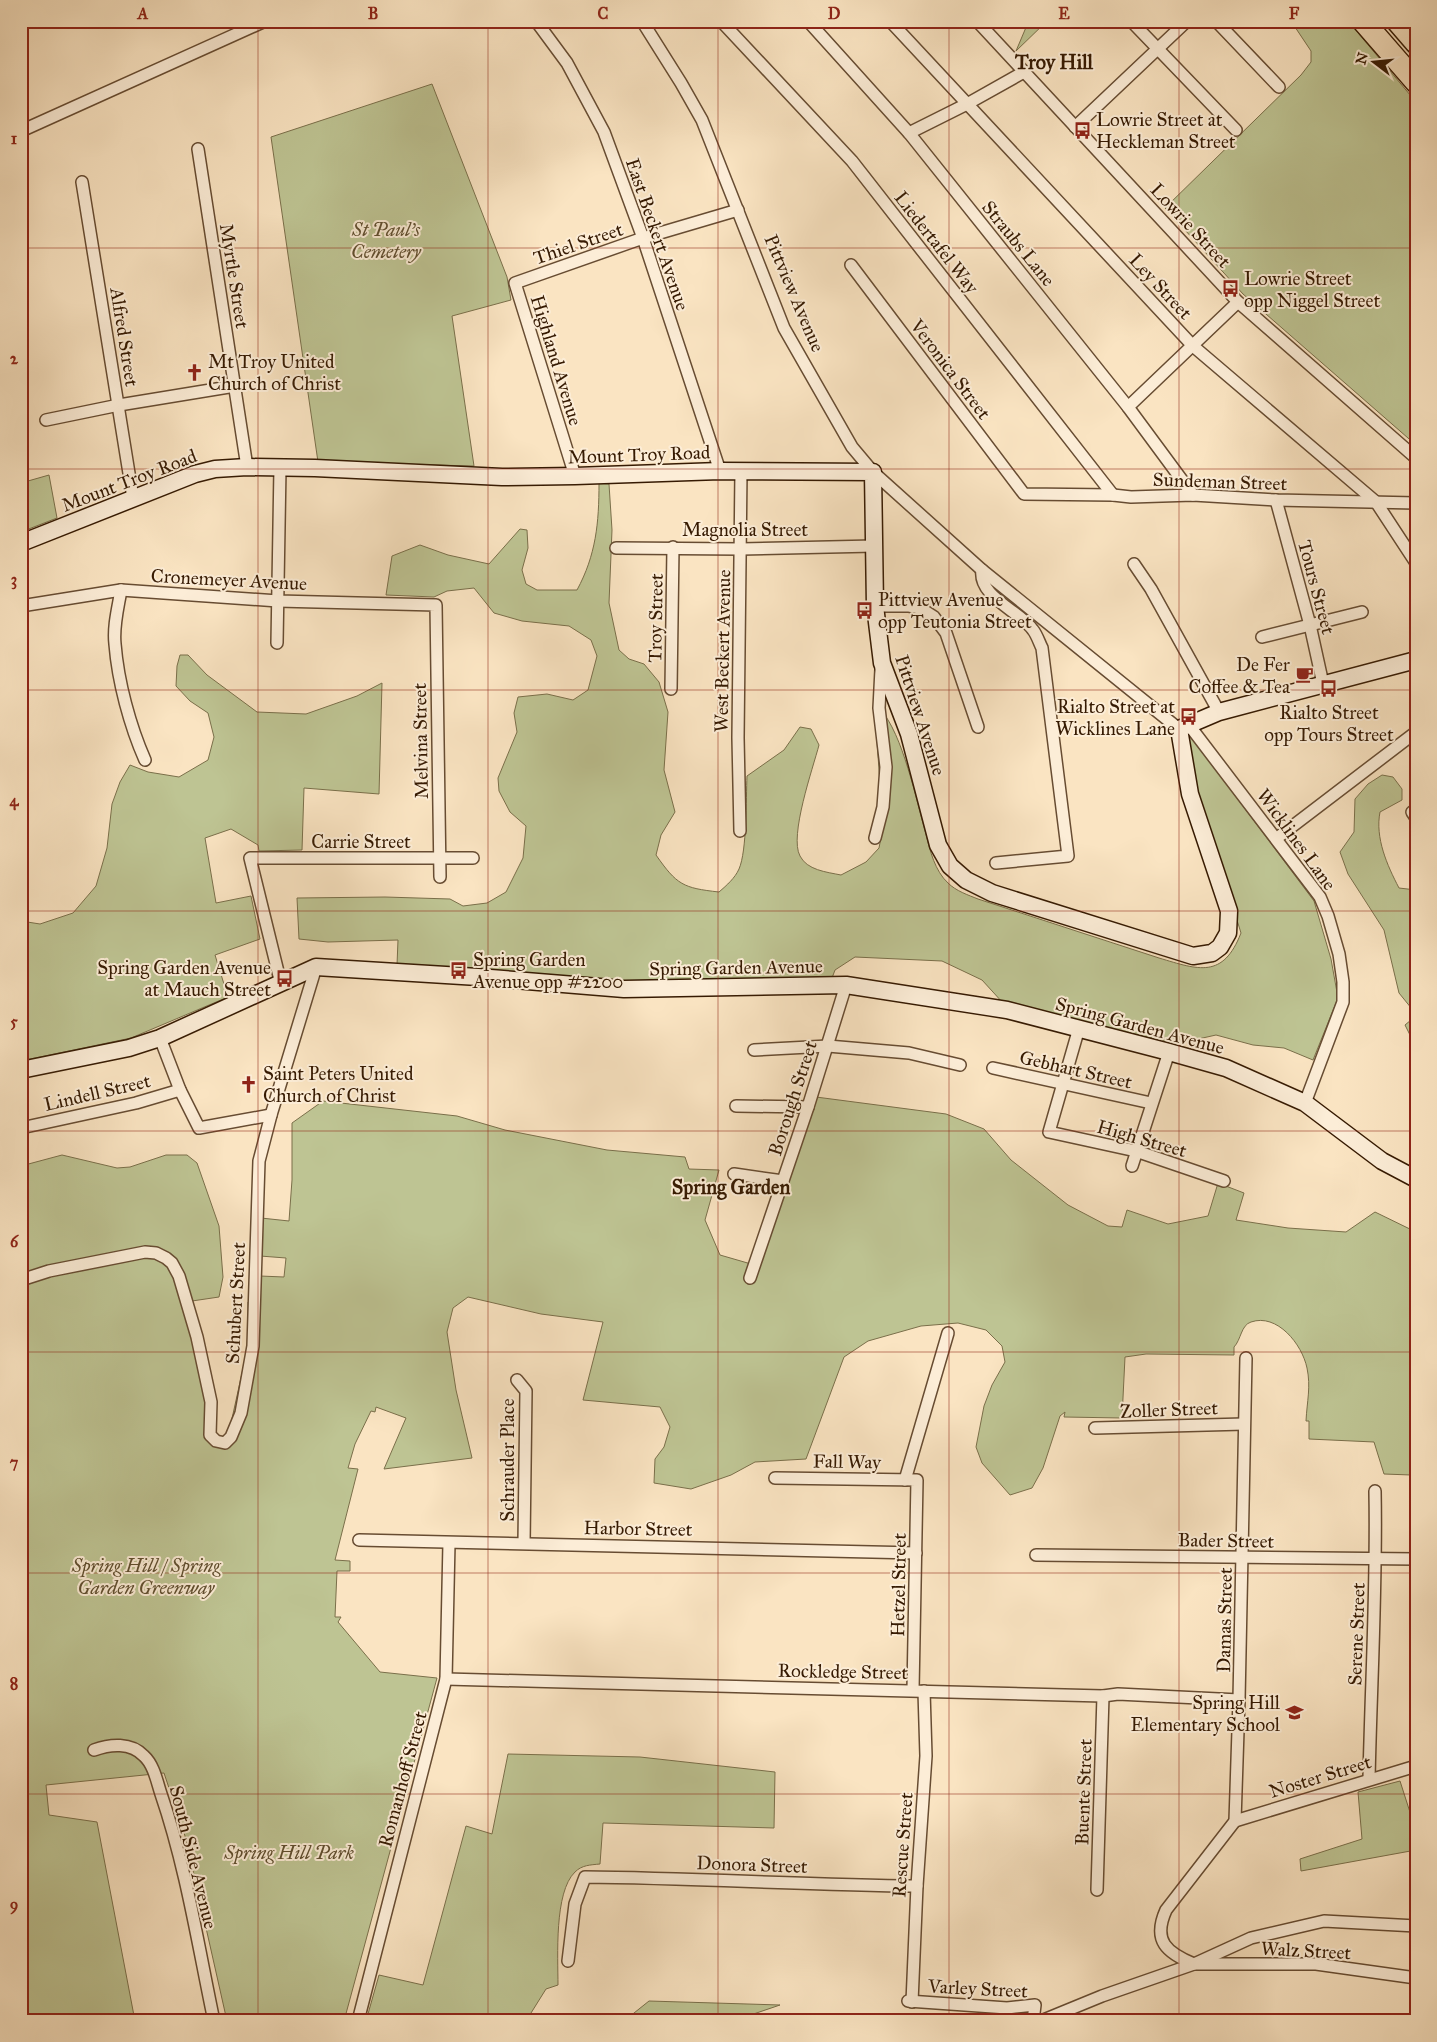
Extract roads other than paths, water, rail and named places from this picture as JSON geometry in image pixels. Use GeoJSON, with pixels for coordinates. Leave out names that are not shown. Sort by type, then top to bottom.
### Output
{"type":"FeatureCollection","features":[{"type":"Feature","properties":{"kind":"highway"},"geometry":{"type":"LineString","coordinates":[[1362,21],[1416,82]]}},
{"type":"Feature","properties":{"kind":"highway"},"geometry":{"type":"LineString","coordinates":[[1374,21],[1416,66]]}},
{"type":"Feature","properties":{"kind":"highway"},"geometry":{"type":"LineString","coordinates":[[1397,21],[1416,43]]}},
{"type":"Feature","properties":{"kind":"highway"},"geometry":{"type":"LineString","coordinates":[[1408,21],[1416,30]]}},
{"type":"Feature","properties":{"kind":"street"},"geometry":{"type":"LineString","coordinates":[[21,131],[265,21]]}},
{"type":"Feature","properties":{"kind":"street","name":"East Beckert Avenue"},"geometry":{"type":"LineString","coordinates":[[536,21],[567,63],[604,132],[643,238],[720,471]]}},
{"type":"Feature","properties":{"kind":"street","name":"Pittview Avenue"},"geometry":{"type":"LineString","coordinates":[[642,21],[702,120],[784,328],[852,448],[873,472],[875,606],[882,664],[909,734],[938,845],[950,866],[966,880],[992,893],[1182,954],[1203,956],[1212,953],[1225,940],[1229,925],[1229,912],[1190,794],[1184,727]]}},
{"type":"Feature","properties":{"kind":"street","name":"Liedertafel Way"},"geometry":{"type":"LineString","coordinates":[[722,21],[852,161],[1113,495]]}},
{"type":"Feature","properties":{"kind":"street","name":"Straubs Lane"},"geometry":{"type":"LineString","coordinates":[[808,21],[909,133],[1128,407],[1194,495]]}},
{"type":"Feature","properties":{"kind":"street","name":"Ley Street"},"geometry":{"type":"LineString","coordinates":[[890,21],[1193,346],[1376,502],[1416,563]]}},
{"type":"Feature","properties":{"kind":"street","name":"Lowrie Street"},"geometry":{"type":"LineString","coordinates":[[977,21],[1238,302],[1416,458]]}},
{"type":"Feature","properties":{"kind":"street"},"geometry":{"type":"LineString","coordinates":[[1131,21],[1236,130]]}},
{"type":"Feature","properties":{"kind":"street"},"geometry":{"type":"LineString","coordinates":[[1075,127],[1187,21]]}},
{"type":"Feature","properties":{"kind":"street"},"geometry":{"type":"LineString","coordinates":[[1216,21],[1279,87]]}},
{"type":"Feature","properties":{"kind":"street"},"geometry":{"type":"LineString","coordinates":[[909,133],[967,104],[1024,72]]}},
{"type":"Feature","properties":{"kind":"street","name":"Myrtle Street"},"geometry":{"type":"LineString","coordinates":[[198,150],[247,467]]}},
{"type":"Feature","properties":{"kind":"street","name":"Alfred Street"},"geometry":{"type":"LineString","coordinates":[[82,182],[133,498]]}},
{"type":"Feature","properties":{"kind":"street","name":"Thiel Street"},"geometry":{"type":"LineString","coordinates":[[515,283],[643,238],[738,210]]}},
{"type":"Feature","properties":{"kind":"street","name":"Veronica Street"},"geometry":{"type":"LineString","coordinates":[[851,264],[1024,494]]}},
{"type":"Feature","properties":{"kind":"street","name":"Highland Avenue"},"geometry":{"type":"LineString","coordinates":[[515,283],[575,476]]}},
{"type":"Feature","properties":{"kind":"street"},"geometry":{"type":"LineString","coordinates":[[1128,407],[1238,302]]}},
{"type":"Feature","properties":{"kind":"street"},"geometry":{"type":"LineString","coordinates":[[46,420],[118,405],[235,386]]}},
{"type":"Feature","properties":{"kind":"street","name":"Mount Troy Road"},"geometry":{"type":"LineString","coordinates":[[21,543],[195,474],[215,469],[247,467],[502,477],[720,471],[873,472]]}},
{"type":"Feature","properties":{"kind":"street"},"geometry":{"type":"LineString","coordinates":[[277,643],[280,468]]}},
{"type":"Feature","properties":{"kind":"street","name":"West Beckert Avenue"},"geometry":{"type":"LineString","coordinates":[[740,831],[738,738],[741,471]]}},
{"type":"Feature","properties":{"kind":"street"},"geometry":{"type":"LineString","coordinates":[[873,472],[982,570],[1184,727],[1219,712],[1416,660]]}},
{"type":"Feature","properties":{"kind":"street","name":"Sundeman Street"},"geometry":{"type":"LineString","coordinates":[[1024,494],[1131,497],[1194,495],[1276,500],[1416,503]]}},
{"type":"Feature","properties":{"kind":"street","name":"Tours Street"},"geometry":{"type":"LineString","coordinates":[[1276,500],[1310,625],[1323,684]]}},
{"type":"Feature","properties":{"kind":"street","name":"Magnolia Street"},"geometry":{"type":"LineString","coordinates":[[616,548],[741,549],[874,546]]}},
{"type":"Feature","properties":{"kind":"street","name":"Troy Street"},"geometry":{"type":"LineString","coordinates":[[671,689],[673,547]]}},
{"type":"Feature","properties":{"kind":"street"},"geometry":{"type":"LineString","coordinates":[[1134,564],[1151,589],[1219,712]]}},
{"type":"Feature","properties":{"kind":"street"},"geometry":{"type":"LineString","coordinates":[[982,570],[981,580],[988,591],[1033,630],[1042,648],[1068,856],[996,863]]}},
{"type":"Feature","properties":{"kind":"street"},"geometry":{"type":"LineString","coordinates":[[121,590],[115,623],[115,644],[126,703],[135,737],[145,760]]}},
{"type":"Feature","properties":{"kind":"street","name":"Cronemeyer Avenue"},"geometry":{"type":"LineString","coordinates":[[21,606],[121,590],[278,600],[436,604]]}},
{"type":"Feature","properties":{"kind":"street","name":"Melvina Street"},"geometry":{"type":"LineString","coordinates":[[436,604],[440,877]]}},
{"type":"Feature","properties":{"kind":"street"},"geometry":{"type":"LineString","coordinates":[[875,606],[920,608],[934,617],[946,633],[978,727]]}},
{"type":"Feature","properties":{"kind":"street"},"geometry":{"type":"LineString","coordinates":[[1262,636],[1362,612]]}},
{"type":"Feature","properties":{"kind":"street"},"geometry":{"type":"LineString","coordinates":[[875,838],[883,807],[886,767],[879,708],[882,664]]}},
{"type":"Feature","properties":{"kind":"street","name":"Wicklines Lane"},"geometry":{"type":"LineString","coordinates":[[1184,727],[1277,838],[1320,897],[1328,916],[1339,954],[1343,982],[1343,1002],[1305,1103]]}},
{"type":"Feature","properties":{"kind":"street"},"geometry":{"type":"LineString","coordinates":[[1277,838],[1416,732]]}},
{"type":"Feature","properties":{"kind":"street","name":"Carrie Street"},"geometry":{"type":"LineString","coordinates":[[281,984],[250,858],[473,858]]}},
{"type":"Feature","properties":{"kind":"street"},"geometry":{"type":"LineString","coordinates":[[21,1070],[129,1048],[160,1038],[281,984],[316,966]]}},
{"type":"Feature","properties":{"kind":"street","name":"Spring Garden Avenue"},"geometry":{"type":"LineString","coordinates":[[316,966],[624,989],[846,985],[969,1003],[1079,1028],[1226,1068],[1305,1103],[1382,1161],[1416,1179]]}},
{"type":"Feature","properties":{"kind":"street","name":"Schubert Street"},"geometry":{"type":"LineString","coordinates":[[21,1280],[49,1271],[145,1252],[156,1253],[166,1258],[172,1263],[179,1276],[197,1337],[211,1402],[210,1435],[216,1441],[225,1443],[231,1437],[241,1413],[253,1346],[259,1162],[271,1115],[316,966]]}},
{"type":"Feature","properties":{"kind":"street","name":"Borough Street"},"geometry":{"type":"LineString","coordinates":[[750,1278],[828,1046],[846,985]]}},
{"type":"Feature","properties":{"kind":"street"},"geometry":{"type":"LineString","coordinates":[[1062,1084],[1079,1028]]}},
{"type":"Feature","properties":{"kind":"street"},"geometry":{"type":"LineString","coordinates":[[160,1038],[180,1090],[199,1128],[271,1115]]}},
{"type":"Feature","properties":{"kind":"street"},"geometry":{"type":"LineString","coordinates":[[754,1050],[828,1046],[909,1053],[960,1065]]}},
{"type":"Feature","properties":{"kind":"street"},"geometry":{"type":"LineString","coordinates":[[1132,1166],[1169,1052]]}},
{"type":"Feature","properties":{"kind":"street","name":"Gebhart Street"},"geometry":{"type":"LineString","coordinates":[[993,1068],[1151,1103]]}},
{"type":"Feature","properties":{"kind":"street","name":"High Street"},"geometry":{"type":"LineString","coordinates":[[1062,1084],[1049,1132],[1136,1151],[1224,1181]]}},
{"type":"Feature","properties":{"kind":"street","name":"Lindell Street"},"geometry":{"type":"LineString","coordinates":[[21,1128],[136,1103],[180,1090]]}},
{"type":"Feature","properties":{"kind":"street"},"geometry":{"type":"LineString","coordinates":[[736,1106],[808,1107]]}},
{"type":"Feature","properties":{"kind":"street"},"geometry":{"type":"LineString","coordinates":[[734,1174],[783,1181]]}},
{"type":"Feature","properties":{"kind":"street"},"geometry":{"type":"LineString","coordinates":[[905,1480],[948,1334]]}},
{"type":"Feature","properties":{"kind":"street","name":"Damas Street"},"geometry":{"type":"LineString","coordinates":[[1235,1821],[1243,1558],[1246,1358]]}},
{"type":"Feature","properties":{"kind":"street","name":"Schrauder Place"},"geometry":{"type":"LineString","coordinates":[[517,1380],[526,1391],[524,1543]]}},
{"type":"Feature","properties":{"kind":"street","name":"Zoller Street"},"geometry":{"type":"LineString","coordinates":[[1095,1428],[1244,1424]]}},
{"type":"Feature","properties":{"kind":"street","name":"Fall Way"},"geometry":{"type":"LineString","coordinates":[[775,1478],[918,1480]]}},
{"type":"Feature","properties":{"kind":"street","name":"Hetzel Street"},"geometry":{"type":"LineString","coordinates":[[918,1480],[916,1553],[919,1691]]}},
{"type":"Feature","properties":{"kind":"street","name":"Serene Street"},"geometry":{"type":"LineString","coordinates":[[1369,1779],[1372,1625],[1376,1559],[1375,1491]]}},
{"type":"Feature","properties":{"kind":"street","name":"Harbor Street"},"geometry":{"type":"LineString","coordinates":[[359,1540],[916,1553]]}},
{"type":"Feature","properties":{"kind":"street","name":"Romanhoff Street"},"geometry":{"type":"LineString","coordinates":[[358,2021],[446,1679],[449,1542]]}},
{"type":"Feature","properties":{"kind":"street","name":"Bader Street"},"geometry":{"type":"LineString","coordinates":[[1036,1555],[1416,1559]]}},
{"type":"Feature","properties":{"kind":"street","name":"Rockledge Street"},"geometry":{"type":"LineString","coordinates":[[446,1679],[1103,1696],[1118,1694],[1239,1700]]}},
{"type":"Feature","properties":{"kind":"street","name":"Rescue Street"},"geometry":{"type":"LineString","coordinates":[[910,2001],[926,1756],[919,1691]]}},
{"type":"Feature","properties":{"kind":"street","name":"Buente Street"},"geometry":{"type":"LineString","coordinates":[[1098,1890],[1103,1761],[1103,1696]]}},
{"type":"Feature","properties":{"kind":"street","name":"South Side Avenue"},"geometry":{"type":"LineString","coordinates":[[94,1750],[111,1746],[131,1748],[146,1757],[154,1771],[173,1830],[214,2021]]}},
{"type":"Feature","properties":{"kind":"street","name":"Noster Street"},"geometry":{"type":"LineString","coordinates":[[1235,1821],[1416,1766]]}},
{"type":"Feature","properties":{"kind":"street"},"geometry":{"type":"LineString","coordinates":[[1194,1964],[1176,1957],[1166,1948],[1160,1923],[1166,1910],[1235,1821]]}},
{"type":"Feature","properties":{"kind":"street","name":"Donora Street"},"geometry":{"type":"LineString","coordinates":[[568,1961],[575,1904],[585,1877],[654,1877],[836,1885],[917,1886]]}},
{"type":"Feature","properties":{"kind":"street"},"geometry":{"type":"LineString","coordinates":[[1041,2021],[1102,1996],[1194,1964],[1252,1938],[1324,1921],[1416,1926]]}},
{"type":"Feature","properties":{"kind":"street","name":"Walz Street"},"geometry":{"type":"LineString","coordinates":[[1194,1964],[1316,1964],[1416,1978]]}},
{"type":"Feature","properties":{"kind":"street","name":"Varley Street"},"geometry":{"type":"LineString","coordinates":[[910,2001],[1007,2008],[1035,2004],[1033,2021]]}},
{"type":"Feature","properties":{"kind":"place","name":"Lowrie Street at Heckleman Street"},"geometry":{"type":"Point","coordinates":[1082,130]}},
{"type":"Feature","properties":{"kind":"place","name":"Lowrie Street opp Niggel Street"},"geometry":{"type":"Point","coordinates":[1230,289]}},
{"type":"Feature","properties":{"kind":"place","name":"Mt Troy United Church of Christ"},"geometry":{"type":"Point","coordinates":[194,372]}},
{"type":"Feature","properties":{"kind":"place","name":"Pittview Avenue opp Teutonia Street"},"geometry":{"type":"Point","coordinates":[864,610]}},
{"type":"Feature","properties":{"kind":"place","name":"De Fer Coffee & Tea"},"geometry":{"type":"Point","coordinates":[1304,675]}},
{"type":"Feature","properties":{"kind":"place","name":"Rialto Street opp Tours Street"},"geometry":{"type":"Point","coordinates":[1329,689]}},
{"type":"Feature","properties":{"kind":"place","name":"Rialto Street at Wicklines Lane"},"geometry":{"type":"Point","coordinates":[1189,717]}},
{"type":"Feature","properties":{"kind":"place","name":"Spring Garden Avenue opp #2200"},"geometry":{"type":"Point","coordinates":[459,970]}},
{"type":"Feature","properties":{"kind":"place","name":"Spring Garden Avenue at Mauch Street"},"geometry":{"type":"Point","coordinates":[285,978]}},
{"type":"Feature","properties":{"kind":"place","name":"Saint Peters United Church of Christ"},"geometry":{"type":"Point","coordinates":[249,1084]}},
{"type":"Feature","properties":{"kind":"place","name":"Spring Hill Elementary School"},"geometry":{"type":"Point","coordinates":[1294,1713]}},
{"type":"Feature","properties":{"kind":"district","name":"Troy Hill"},"geometry":{"type":"Point","coordinates":[1054,62]}},
{"type":"Feature","properties":{"kind":"district","name":"Spring Garden"},"geometry":{"type":"Point","coordinates":[731,1187]}},
{"type":"Feature","properties":{"kind":"park label","name":"St Paul's Cemetery"},"geometry":{"type":"Point","coordinates":[386,240]}},
{"type":"Feature","properties":{"kind":"park label","name":"Spring Hill / Spring Garden Greenway"},"geometry":{"type":"Point","coordinates":[146,1576]}},
{"type":"Feature","properties":{"kind":"park label","name":"Spring Hill Park"},"geometry":{"type":"Point","coordinates":[289,1852]}}]}
